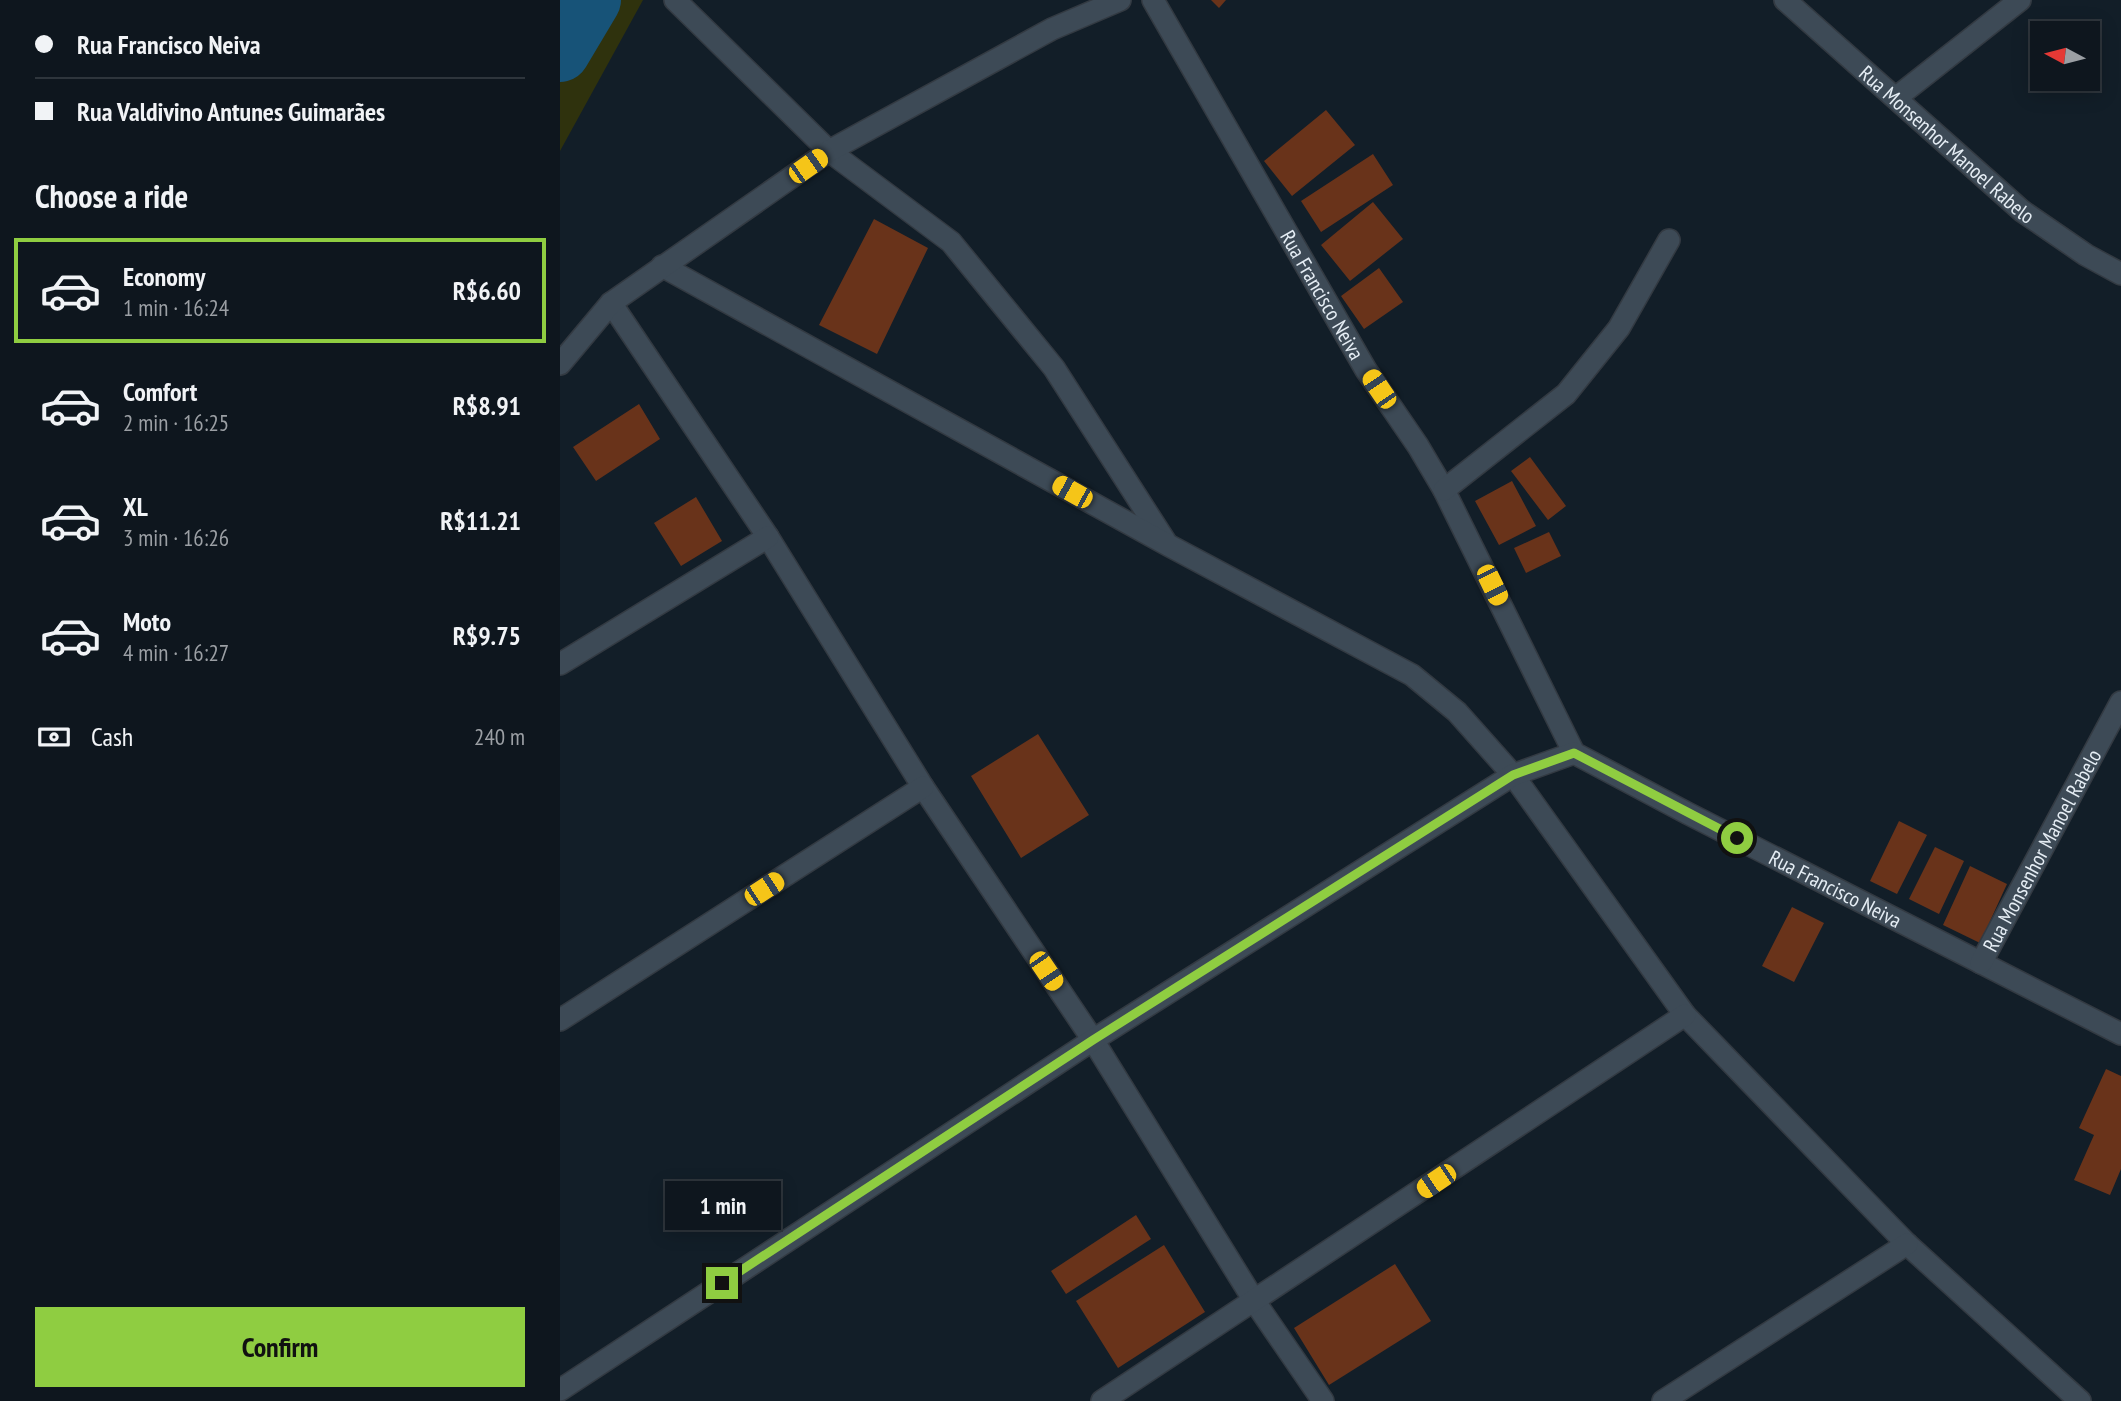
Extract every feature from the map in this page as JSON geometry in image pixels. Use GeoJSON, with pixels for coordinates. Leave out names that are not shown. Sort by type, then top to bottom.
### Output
{"type":"FeatureCollection","features":[{"type":"Feature","properties":{"kind":"street"},"geometry":{"type":"LineString","coordinates":[[675,0],[829,151],[951,242],[1054,369],[1168,545]]}},
{"type":"Feature","properties":{"kind":"street"},"geometry":{"type":"LineString","coordinates":[[560,364],[611,303],[829,151],[1042,34],[1120,0]]}},
{"type":"Feature","properties":{"kind":"street","name":"Rua Francisco Neiva"},"geometry":{"type":"LineString","coordinates":[[1153,0],[1366,370],[1419,446],[1444,489],[1574,753],[1686,813],[2121,1034]]}},
{"type":"Feature","properties":{"kind":"street","name":"Rua Monsenhor Manoel Rabelo"},"geometry":{"type":"LineString","coordinates":[[1786,0],[2022,211],[2086,255],[2121,274]]}},
{"type":"Feature","properties":{"kind":"street"},"geometry":{"type":"LineString","coordinates":[[1897,97],[2020,0]]}},
{"type":"Feature","properties":{"kind":"street"},"geometry":{"type":"LineString","coordinates":[[1444,489],[1566,394],[1619,328],[1669,240]]}},
{"type":"Feature","properties":{"kind":"street"},"geometry":{"type":"LineString","coordinates":[[662,266],[1168,545],[1412,675],[1457,712],[1513,775],[1685,1015],[1907,1244],[2080,1401]]}},
{"type":"Feature","properties":{"kind":"street"},"geometry":{"type":"LineString","coordinates":[[611,303],[768,537],[923,787],[1093,1040],[1255,1302],[1323,1401]]}},
{"type":"Feature","properties":{"kind":"street"},"geometry":{"type":"LineString","coordinates":[[560,664],[768,537]]}},
{"type":"Feature","properties":{"kind":"street","name":"Rua Monsenhor Manoel Rabelo"},"geometry":{"type":"LineString","coordinates":[[1981,963],[2121,702]]}},
{"type":"Feature","properties":{"kind":"street"},"geometry":{"type":"LineString","coordinates":[[560,1390],[1093,1040],[1513,775],[1574,753]]}},
{"type":"Feature","properties":{"kind":"street"},"geometry":{"type":"LineString","coordinates":[[560,1020],[923,787]]}},
{"type":"Feature","properties":{"kind":"street"},"geometry":{"type":"LineString","coordinates":[[1102,1401],[1685,1015]]}},
{"type":"Feature","properties":{"kind":"street"},"geometry":{"type":"LineString","coordinates":[[1663,1401],[1907,1244]]}},
{"type":"Feature","properties":{"kind":"green space"},"geometry":{"type":"Polygon","coordinates":[[[560,0],[643,0],[560,151],[560,0]]]}},
{"type":"Feature","properties":{"kind":"building"},"geometry":{"type":"Polygon","coordinates":[[[1211,0],[1226,0],[1219,8],[1211,0]]]}},
{"type":"Feature","properties":{"kind":"building"},"geometry":{"type":"Polygon","coordinates":[[[1326,110],[1355,145],[1292,196],[1264,161],[1326,110]]]}},
{"type":"Feature","properties":{"kind":"building"},"geometry":{"type":"Polygon","coordinates":[[[1373,154],[1393,185],[1321,232],[1301,201],[1373,154]]]}},
{"type":"Feature","properties":{"kind":"building"},"geometry":{"type":"Polygon","coordinates":[[[1373,202],[1403,239],[1350,281],[1321,245],[1373,202]]]}},
{"type":"Feature","properties":{"kind":"building"},"geometry":{"type":"Polygon","coordinates":[[[874,219],[928,248],[877,354],[819,325],[874,219]]]}},
{"type":"Feature","properties":{"kind":"building"},"geometry":{"type":"Polygon","coordinates":[[[1379,268],[1403,302],[1364,329],[1341,296],[1379,268]]]}},
{"type":"Feature","properties":{"kind":"building"},"geometry":{"type":"Polygon","coordinates":[[[639,404],[660,439],[596,481],[573,447],[639,404]]]}},
{"type":"Feature","properties":{"kind":"building"},"geometry":{"type":"Polygon","coordinates":[[[1530,457],[1566,506],[1548,520],[1511,471],[1530,457]]]}},
{"type":"Feature","properties":{"kind":"building"},"geometry":{"type":"Polygon","coordinates":[[[1512,481],[1536,526],[1499,545],[1475,501],[1512,481]]]}},
{"type":"Feature","properties":{"kind":"building"},"geometry":{"type":"Polygon","coordinates":[[[696,497],[722,541],[681,566],[654,523],[696,497]]]}},
{"type":"Feature","properties":{"kind":"building"},"geometry":{"type":"Polygon","coordinates":[[[1549,532],[1561,556],[1526,573],[1514,548],[1549,532]]]}},
{"type":"Feature","properties":{"kind":"building"},"geometry":{"type":"Polygon","coordinates":[[[1038,734],[1089,815],[1021,858],[971,776],[1038,734]]]}},
{"type":"Feature","properties":{"kind":"building"},"geometry":{"type":"Polygon","coordinates":[[[1899,821],[1927,835],[1897,894],[1870,881],[1899,821]]]}},
{"type":"Feature","properties":{"kind":"building"},"geometry":{"type":"Polygon","coordinates":[[[1935,847],[1964,861],[1939,914],[1909,899],[1935,847]]]}},
{"type":"Feature","properties":{"kind":"building"},"geometry":{"type":"Polygon","coordinates":[[[1970,866],[2007,884],[1980,943],[1943,925],[1970,866]]]}},
{"type":"Feature","properties":{"kind":"building"},"geometry":{"type":"Polygon","coordinates":[[[1792,907],[1824,923],[1794,982],[1762,966],[1792,907]]]}},
{"type":"Feature","properties":{"kind":"building"},"geometry":{"type":"Polygon","coordinates":[[[2106,1069],[2121,1076],[2121,1169],[2110,1195],[2074,1180],[2094,1135],[2079,1128],[2106,1069]]]}},
{"type":"Feature","properties":{"kind":"building"},"geometry":{"type":"Polygon","coordinates":[[[1136,1215],[1151,1239],[1066,1294],[1051,1271],[1136,1215]]]}},
{"type":"Feature","properties":{"kind":"building"},"geometry":{"type":"Polygon","coordinates":[[[1164,1245],[1205,1312],[1118,1368],[1076,1301],[1164,1245]]]}},
{"type":"Feature","properties":{"kind":"building"},"geometry":{"type":"Polygon","coordinates":[[[1395,1264],[1431,1321],[1329,1385],[1294,1328],[1395,1264]]]}},
{"type":"Feature","properties":{"kind":"waterway"},"geometry":{"type":"LineString","coordinates":[[560,52],[591,0]]}},
{"type":"Feature","properties":{"kind":"route"},"geometry":{"type":"LineString","coordinates":[[722,1283],[1093,1040],[1513,775],[1574,753],[1737,838]]}}]}
